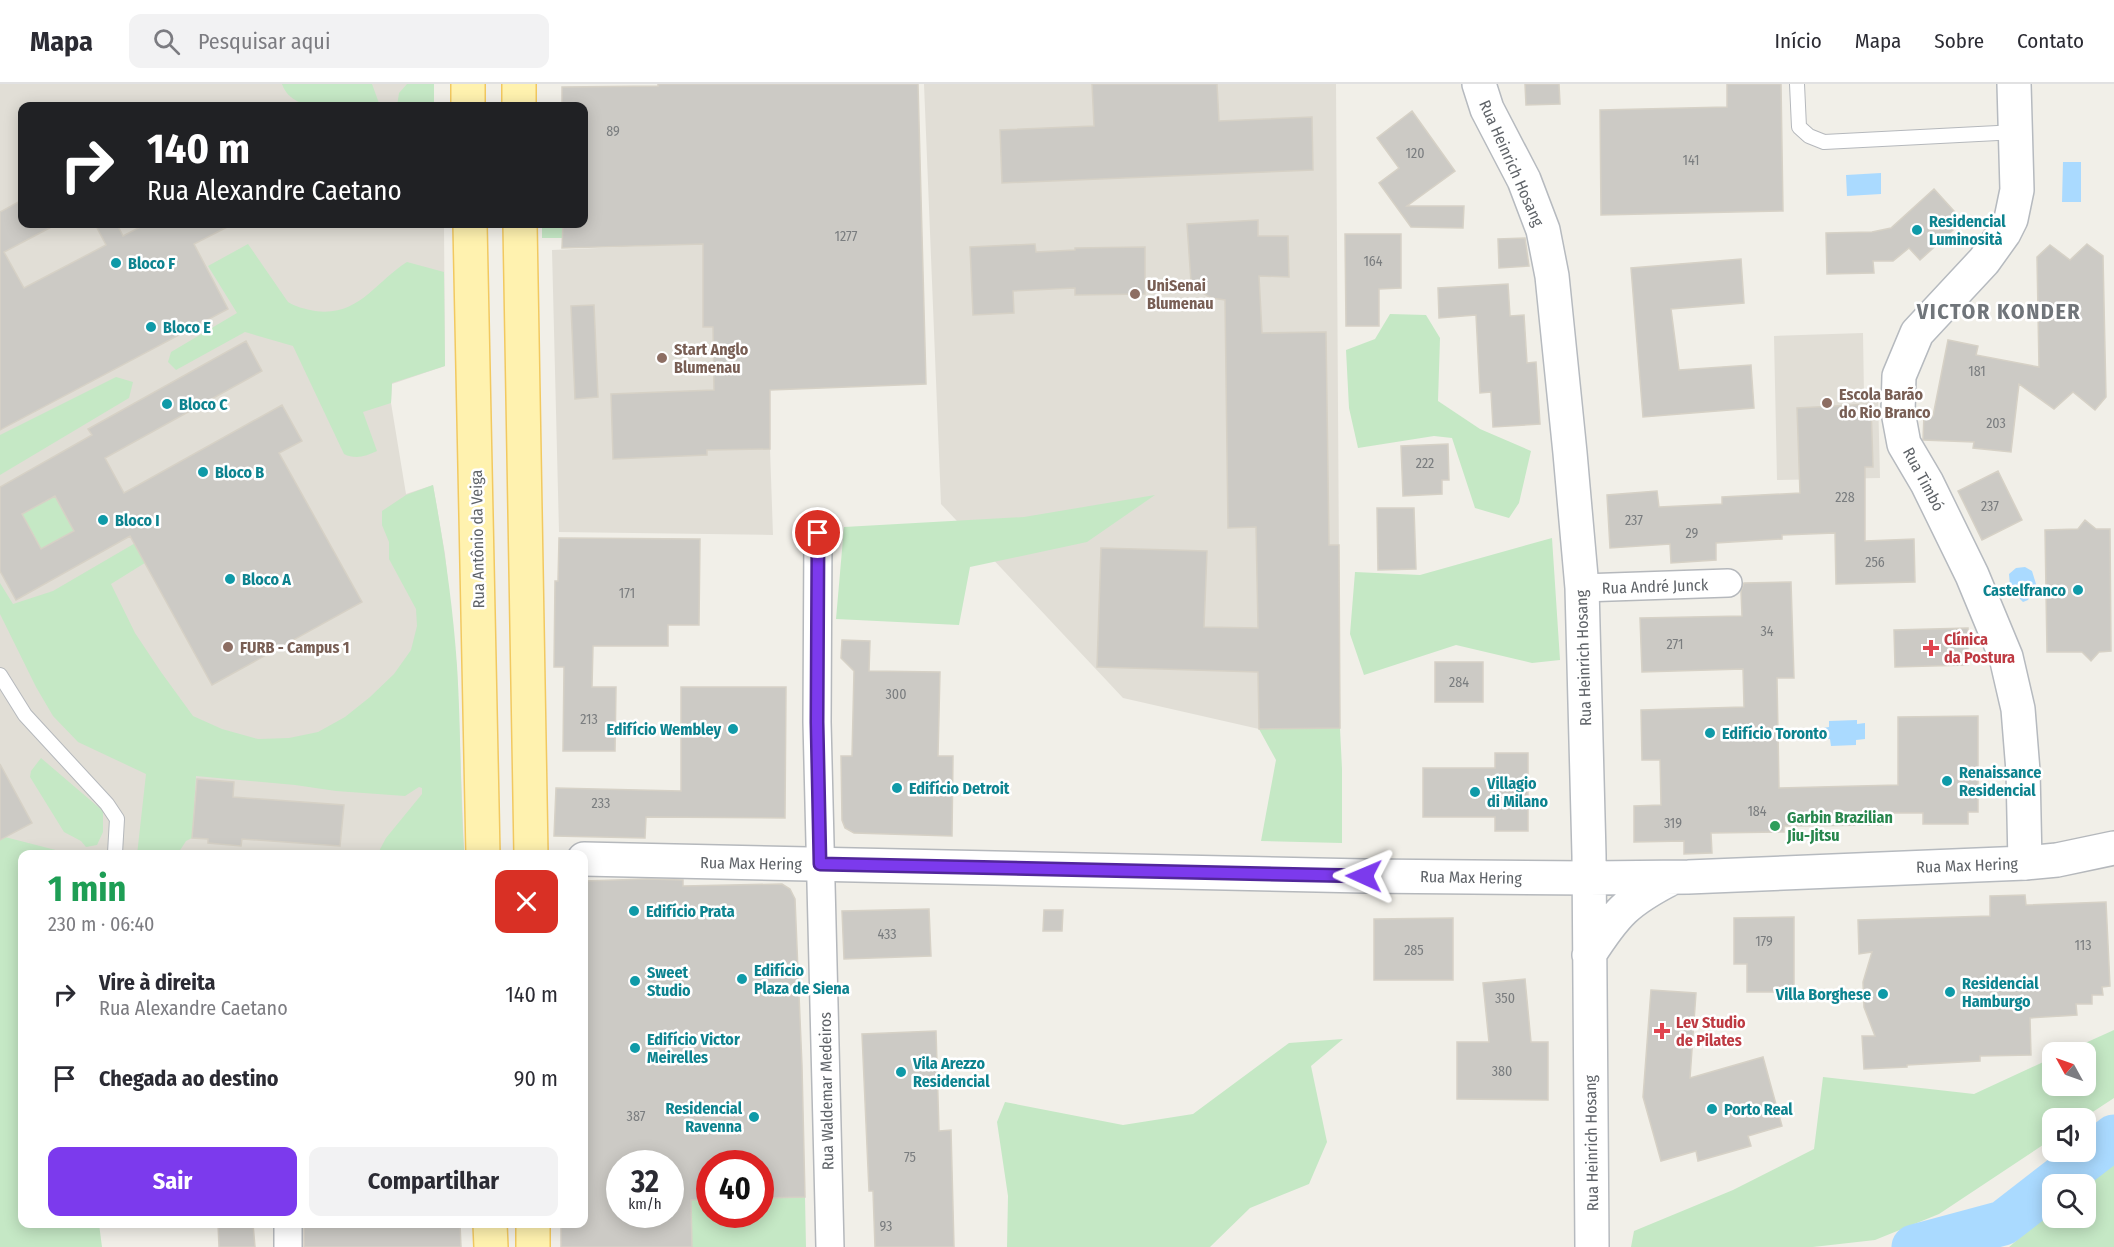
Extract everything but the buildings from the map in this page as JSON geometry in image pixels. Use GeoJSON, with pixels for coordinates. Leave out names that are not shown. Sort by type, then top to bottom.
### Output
{"type":"FeatureCollection","features":[{"type":"Feature","properties":{"kind":"main road"},"geometry":{"type":"LineString","coordinates":[[468,84],[468,102]]}},
{"type":"Feature","properties":{"kind":"main road"},"geometry":{"type":"LineString","coordinates":[[519,84],[519,102]]}},
{"type":"Feature","properties":{"kind":"main road","name":"Rua Heinrich Hosang"},"geometry":{"type":"LineString","coordinates":[[1479,84],[1487,109],[1524,180],[1543,230],[1553,288],[1582,588],[1589,878],[1592,1247]]}},
{"type":"Feature","properties":{"kind":"main road","name":"Rua Timbó"},"geometry":{"type":"LineString","coordinates":[[2014,84],[2017,190],[2011,219],[1984,261],[1917,333],[1899,376],[1898,412],[1904,444],[1927,483],[1972,575],[2006,657],[2018,709],[2024,771],[2025,863]]}},
{"type":"Feature","properties":{"kind":"main road","name":"Rua Antônio da Veiga"},"geometry":{"type":"LineString","coordinates":[[470,228],[483,850]]}},
{"type":"Feature","properties":{"kind":"main road"},"geometry":{"type":"LineString","coordinates":[[520,228],[531,850]]}},
{"type":"Feature","properties":{"kind":"main road","name":"Rua Max Hering"},"geometry":{"type":"LineString","coordinates":[[588,859],[1364,876],[1589,878],[1675,877],[2025,863],[2057,860],[2114,848]]}},
{"type":"Feature","properties":{"kind":"main road","name":"Rua Max Hering"},"geometry":{"type":"LineString","coordinates":[[1589,955],[1608,925],[1626,906],[1645,892],[1675,877]]}},
{"type":"Feature","properties":{"kind":"main road"},"geometry":{"type":"LineString","coordinates":[[490,1228],[490,1247]]}},
{"type":"Feature","properties":{"kind":"main road"},"geometry":{"type":"LineString","coordinates":[[533,1228],[533,1247]]}},
{"type":"Feature","properties":{"kind":"street","name":"Rua Waldemar Medeiros"},"geometry":{"type":"LineString","coordinates":[[818,533],[817,722],[830,1247]]}},
{"type":"Feature","properties":{"kind":"street","name":"Rua André Junck"},"geometry":{"type":"LineString","coordinates":[[1582,588],[1728,583]]}},
{"type":"Feature","properties":{"kind":"street"},"geometry":{"type":"LineString","coordinates":[[288,1228],[288,1247]]}},
{"type":"Feature","properties":{"kind":"lane"},"geometry":{"type":"LineString","coordinates":[[1797,84],[1799,126],[1809,136],[1824,142],[2017,132]]}},
{"type":"Feature","properties":{"kind":"lane"},"geometry":{"type":"LineString","coordinates":[[0,675],[25,715],[107,804],[117,819],[115,850]]}},
{"type":"Feature","properties":{"kind":"shaded area","name":"FURB - Campus 1"},"geometry":{"type":"Polygon","coordinates":[[[0,84],[434,84],[434,102],[18,102],[18,228],[444,228],[445,366],[392,384],[391,403],[406,494],[433,485],[445,554],[457,669],[464,850],[18,850],[18,1228],[0,1247],[0,84]]]}},
{"type":"Feature","properties":{"kind":"shaded area","name":"UniSenai Blumenau"},"geometry":{"type":"Polygon","coordinates":[[[924,84],[1336,84],[1340,728],[1259,729],[1123,698],[941,504],[924,84]]]}},
{"type":"Feature","properties":{"kind":"shaded area","name":"Start Anglo Blumenau"},"geometry":{"type":"Polygon","coordinates":[[[770,224],[770,449],[773,535],[559,532],[552,250],[691,244],[770,224]]]}},
{"type":"Feature","properties":{"kind":"shaded area","name":"Escola Barão do Rio Branco"},"geometry":{"type":"Polygon","coordinates":[[[1863,333],[1864,396],[1878,396],[1880,478],[1777,480],[1774,336],[1863,333]]]}},
{"type":"Feature","properties":{"kind":"green space"},"geometry":{"type":"Polygon","coordinates":[[[282,84],[372,84],[379,102],[298,102],[288,94],[282,84]]]}},
{"type":"Feature","properties":{"kind":"green space"},"geometry":{"type":"Polygon","coordinates":[[[407,84],[434,84],[434,102],[398,102],[399,93],[407,84]]]}},
{"type":"Feature","properties":{"kind":"green space"},"geometry":{"type":"Polygon","coordinates":[[[542,228],[563,228],[563,238],[542,238],[542,228]]]}},
{"type":"Feature","properties":{"kind":"green space"},"geometry":{"type":"Polygon","coordinates":[[[248,244],[288,302],[297,307],[315,311],[343,309],[355,303],[407,262],[444,272],[445,366],[392,383],[391,403],[363,412],[377,451],[357,457],[344,454],[293,346],[245,332],[176,370],[168,362],[171,352],[237,313],[208,266],[248,244]]]}},
{"type":"Feature","properties":{"kind":"green space"},"geometry":{"type":"Polygon","coordinates":[[[1390,314],[1426,315],[1440,338],[1438,401],[1480,429],[1531,451],[1519,503],[1509,518],[1475,508],[1452,438],[1434,436],[1358,448],[1349,408],[1346,350],[1375,339],[1390,314]]]}},
{"type":"Feature","properties":{"kind":"green space"},"geometry":{"type":"Polygon","coordinates":[[[116,377],[133,382],[129,398],[0,475],[0,435],[116,377]]]}},
{"type":"Feature","properties":{"kind":"green space"},"geometry":{"type":"Polygon","coordinates":[[[433,485],[441,530],[455,643],[464,850],[380,850],[386,838],[422,794],[422,788],[419,787],[405,796],[196,776],[192,838],[186,841],[180,850],[138,850],[146,774],[78,742],[53,716],[0,614],[0,583],[13,604],[53,591],[197,507],[214,520],[111,584],[135,633],[193,716],[222,729],[258,739],[289,738],[318,732],[345,717],[370,697],[394,674],[411,650],[417,626],[416,609],[389,559],[389,542],[382,525],[382,511],[406,495],[433,485]]]}},
{"type":"Feature","properties":{"kind":"green space"},"geometry":{"type":"Polygon","coordinates":[[[1155,495],[1087,542],[970,567],[959,625],[836,619],[844,527],[1024,517],[1155,495]]]}},
{"type":"Feature","properties":{"kind":"green space"},"geometry":{"type":"Polygon","coordinates":[[[55,496],[74,531],[41,549],[22,514],[55,496]]]}},
{"type":"Feature","properties":{"kind":"green space"},"geometry":{"type":"Polygon","coordinates":[[[1552,538],[1560,660],[1532,663],[1456,645],[1364,675],[1350,634],[1355,572],[1420,575],[1552,538]]]}},
{"type":"Feature","properties":{"kind":"green space"},"geometry":{"type":"Polygon","coordinates":[[[1340,728],[1342,843],[1261,841],[1276,760],[1259,729],[1340,728]]]}},
{"type":"Feature","properties":{"kind":"green space"},"geometry":{"type":"Polygon","coordinates":[[[41,758],[103,811],[103,832],[97,845],[86,847],[81,841],[64,832],[30,777],[31,771],[41,758]]]}},
{"type":"Feature","properties":{"kind":"green space"},"geometry":{"type":"Polygon","coordinates":[[[5,837],[56,850],[18,850],[18,1228],[100,1228],[102,1247],[0,1247],[0,840],[5,837]]]}},
{"type":"Feature","properties":{"kind":"green space"},"geometry":{"type":"Polygon","coordinates":[[[2114,1030],[2114,1098],[2096,1110],[2096,1108],[2042,1108],[2042,1146],[1939,1214],[1875,1240],[1813,1247],[1631,1247],[1634,1231],[1733,1190],[1814,1149],[1823,1077],[1974,1094],[2042,1063],[2042,1096],[2096,1096],[2096,1042],[2087,1042],[2114,1030]]]}},
{"type":"Feature","properties":{"kind":"green space"},"geometry":{"type":"Polygon","coordinates":[[[1343,1039],[1311,1066],[1327,1142],[1309,1184],[1250,1208],[1210,1247],[1007,1247],[1008,1196],[997,1122],[1005,1102],[1123,1125],[1193,1114],[1289,1043],[1343,1039]]]}},
{"type":"Feature","properties":{"kind":"green space"},"geometry":{"type":"Polygon","coordinates":[[[2114,1159],[2114,1247],[2009,1247],[2042,1219],[2042,1228],[2096,1228],[2096,1174],[2114,1159]]]}},
{"type":"Feature","properties":{"kind":"green space"},"geometry":{"type":"Polygon","coordinates":[[[805,1197],[806,1247],[692,1247],[691,1200],[696,1200],[696,1228],[774,1228],[774,1198],[805,1197]]]}},
{"type":"Feature","properties":{"kind":"water"},"geometry":{"type":"Polygon","coordinates":[[[2063,162],[2081,162],[2081,202],[2062,202],[2063,162]]]}},
{"type":"Feature","properties":{"kind":"water"},"geometry":{"type":"Polygon","coordinates":[[[1881,173],[1881,194],[1847,196],[1846,175],[1881,173]]]}},
{"type":"Feature","properties":{"kind":"water"},"geometry":{"type":"Polygon","coordinates":[[[2025,567],[2032,571],[2036,584],[2028,600],[2023,602],[2017,590],[2013,590],[2010,586],[2009,574],[2016,568],[2025,567]]]}},
{"type":"Feature","properties":{"kind":"water"},"geometry":{"type":"Polygon","coordinates":[[[1857,720],[1857,724],[1865,723],[1865,739],[1856,740],[1856,745],[1831,746],[1830,739],[1823,739],[1823,728],[1829,727],[1829,721],[1857,720]]]}},
{"type":"Feature","properties":{"kind":"waterway"},"geometry":{"type":"LineString","coordinates":[[2066,1174],[2114,1137]]}},
{"type":"Feature","properties":{"kind":"waterway"},"geometry":{"type":"LineString","coordinates":[[1914,1247],[2003,1223],[2042,1193]]}},
{"type":"Feature","properties":{"kind":"place","name":"Residencial Luminosità"},"geometry":{"type":"Point","coordinates":[1917,230]}},
{"type":"Feature","properties":{"kind":"place","name":"Bloco F"},"geometry":{"type":"Point","coordinates":[116,263]}},
{"type":"Feature","properties":{"kind":"place","name":"UniSenai Blumenau"},"geometry":{"type":"Point","coordinates":[1135,294]}},
{"type":"Feature","properties":{"kind":"place","name":"Bloco E"},"geometry":{"type":"Point","coordinates":[151,327]}},
{"type":"Feature","properties":{"kind":"place","name":"Start Anglo Blumenau"},"geometry":{"type":"Point","coordinates":[662,358]}},
{"type":"Feature","properties":{"kind":"place","name":"Escola Barão do Rio Branco"},"geometry":{"type":"Point","coordinates":[1827,403]}},
{"type":"Feature","properties":{"kind":"place","name":"Bloco C"},"geometry":{"type":"Point","coordinates":[167,404]}},
{"type":"Feature","properties":{"kind":"place","name":"Bloco B"},"geometry":{"type":"Point","coordinates":[203,472]}},
{"type":"Feature","properties":{"kind":"place","name":"Bloco I"},"geometry":{"type":"Point","coordinates":[103,520]}},
{"type":"Feature","properties":{"kind":"place","name":"Bloco A"},"geometry":{"type":"Point","coordinates":[230,579]}},
{"type":"Feature","properties":{"kind":"place","name":"Castelfranco"},"geometry":{"type":"Point","coordinates":[2078,590]}},
{"type":"Feature","properties":{"kind":"place","name":"FURB - Campus 1"},"geometry":{"type":"Point","coordinates":[228,647]}},
{"type":"Feature","properties":{"kind":"place","name":"Clínica da Postura"},"geometry":{"type":"Point","coordinates":[1931,648]}},
{"type":"Feature","properties":{"kind":"place","name":"Edifício Wembley"},"geometry":{"type":"Point","coordinates":[733,729]}},
{"type":"Feature","properties":{"kind":"place","name":"Edifício Toronto"},"geometry":{"type":"Point","coordinates":[1710,733]}},
{"type":"Feature","properties":{"kind":"place","name":"Renaissance Residencial"},"geometry":{"type":"Point","coordinates":[1947,781]}},
{"type":"Feature","properties":{"kind":"place","name":"Edifício Detroit"},"geometry":{"type":"Point","coordinates":[897,788]}},
{"type":"Feature","properties":{"kind":"place","name":"Villagio di Milano"},"geometry":{"type":"Point","coordinates":[1475,792]}},
{"type":"Feature","properties":{"kind":"place","name":"Garbin Brazilian Jiu-Jitsu"},"geometry":{"type":"Point","coordinates":[1775,826]}},
{"type":"Feature","properties":{"kind":"place","name":"Edifício Prata"},"geometry":{"type":"Point","coordinates":[634,911]}},
{"type":"Feature","properties":{"kind":"place","name":"Edifício Plaza de Siena"},"geometry":{"type":"Point","coordinates":[742,979]}},
{"type":"Feature","properties":{"kind":"place","name":"Sweet Studio"},"geometry":{"type":"Point","coordinates":[635,981]}},
{"type":"Feature","properties":{"kind":"place","name":"Residencial Hamburgo"},"geometry":{"type":"Point","coordinates":[1950,992]}},
{"type":"Feature","properties":{"kind":"place","name":"Villa Borghese"},"geometry":{"type":"Point","coordinates":[1883,994]}},
{"type":"Feature","properties":{"kind":"place","name":"Lev Studio de Pilates"},"geometry":{"type":"Point","coordinates":[1662,1031]}},
{"type":"Feature","properties":{"kind":"place","name":"Edifício Victor Meirelles"},"geometry":{"type":"Point","coordinates":[635,1048]}},
{"type":"Feature","properties":{"kind":"place","name":"Vila Arezzo Residencial"},"geometry":{"type":"Point","coordinates":[901,1072]}},
{"type":"Feature","properties":{"kind":"place","name":"Porto Real"},"geometry":{"type":"Point","coordinates":[1712,1109]}},
{"type":"Feature","properties":{"kind":"place","name":"Residencial Ravenna"},"geometry":{"type":"Point","coordinates":[754,1117]}},
{"type":"Feature","properties":{"kind":"district","name":"VICTOR KONDER"},"geometry":{"type":"Point","coordinates":[1999,311]}},
{"type":"Feature","properties":{"kind":"route"},"geometry":{"type":"LineString","coordinates":[[818,533],[817,722],[820,864],[1364,876]]}}]}
